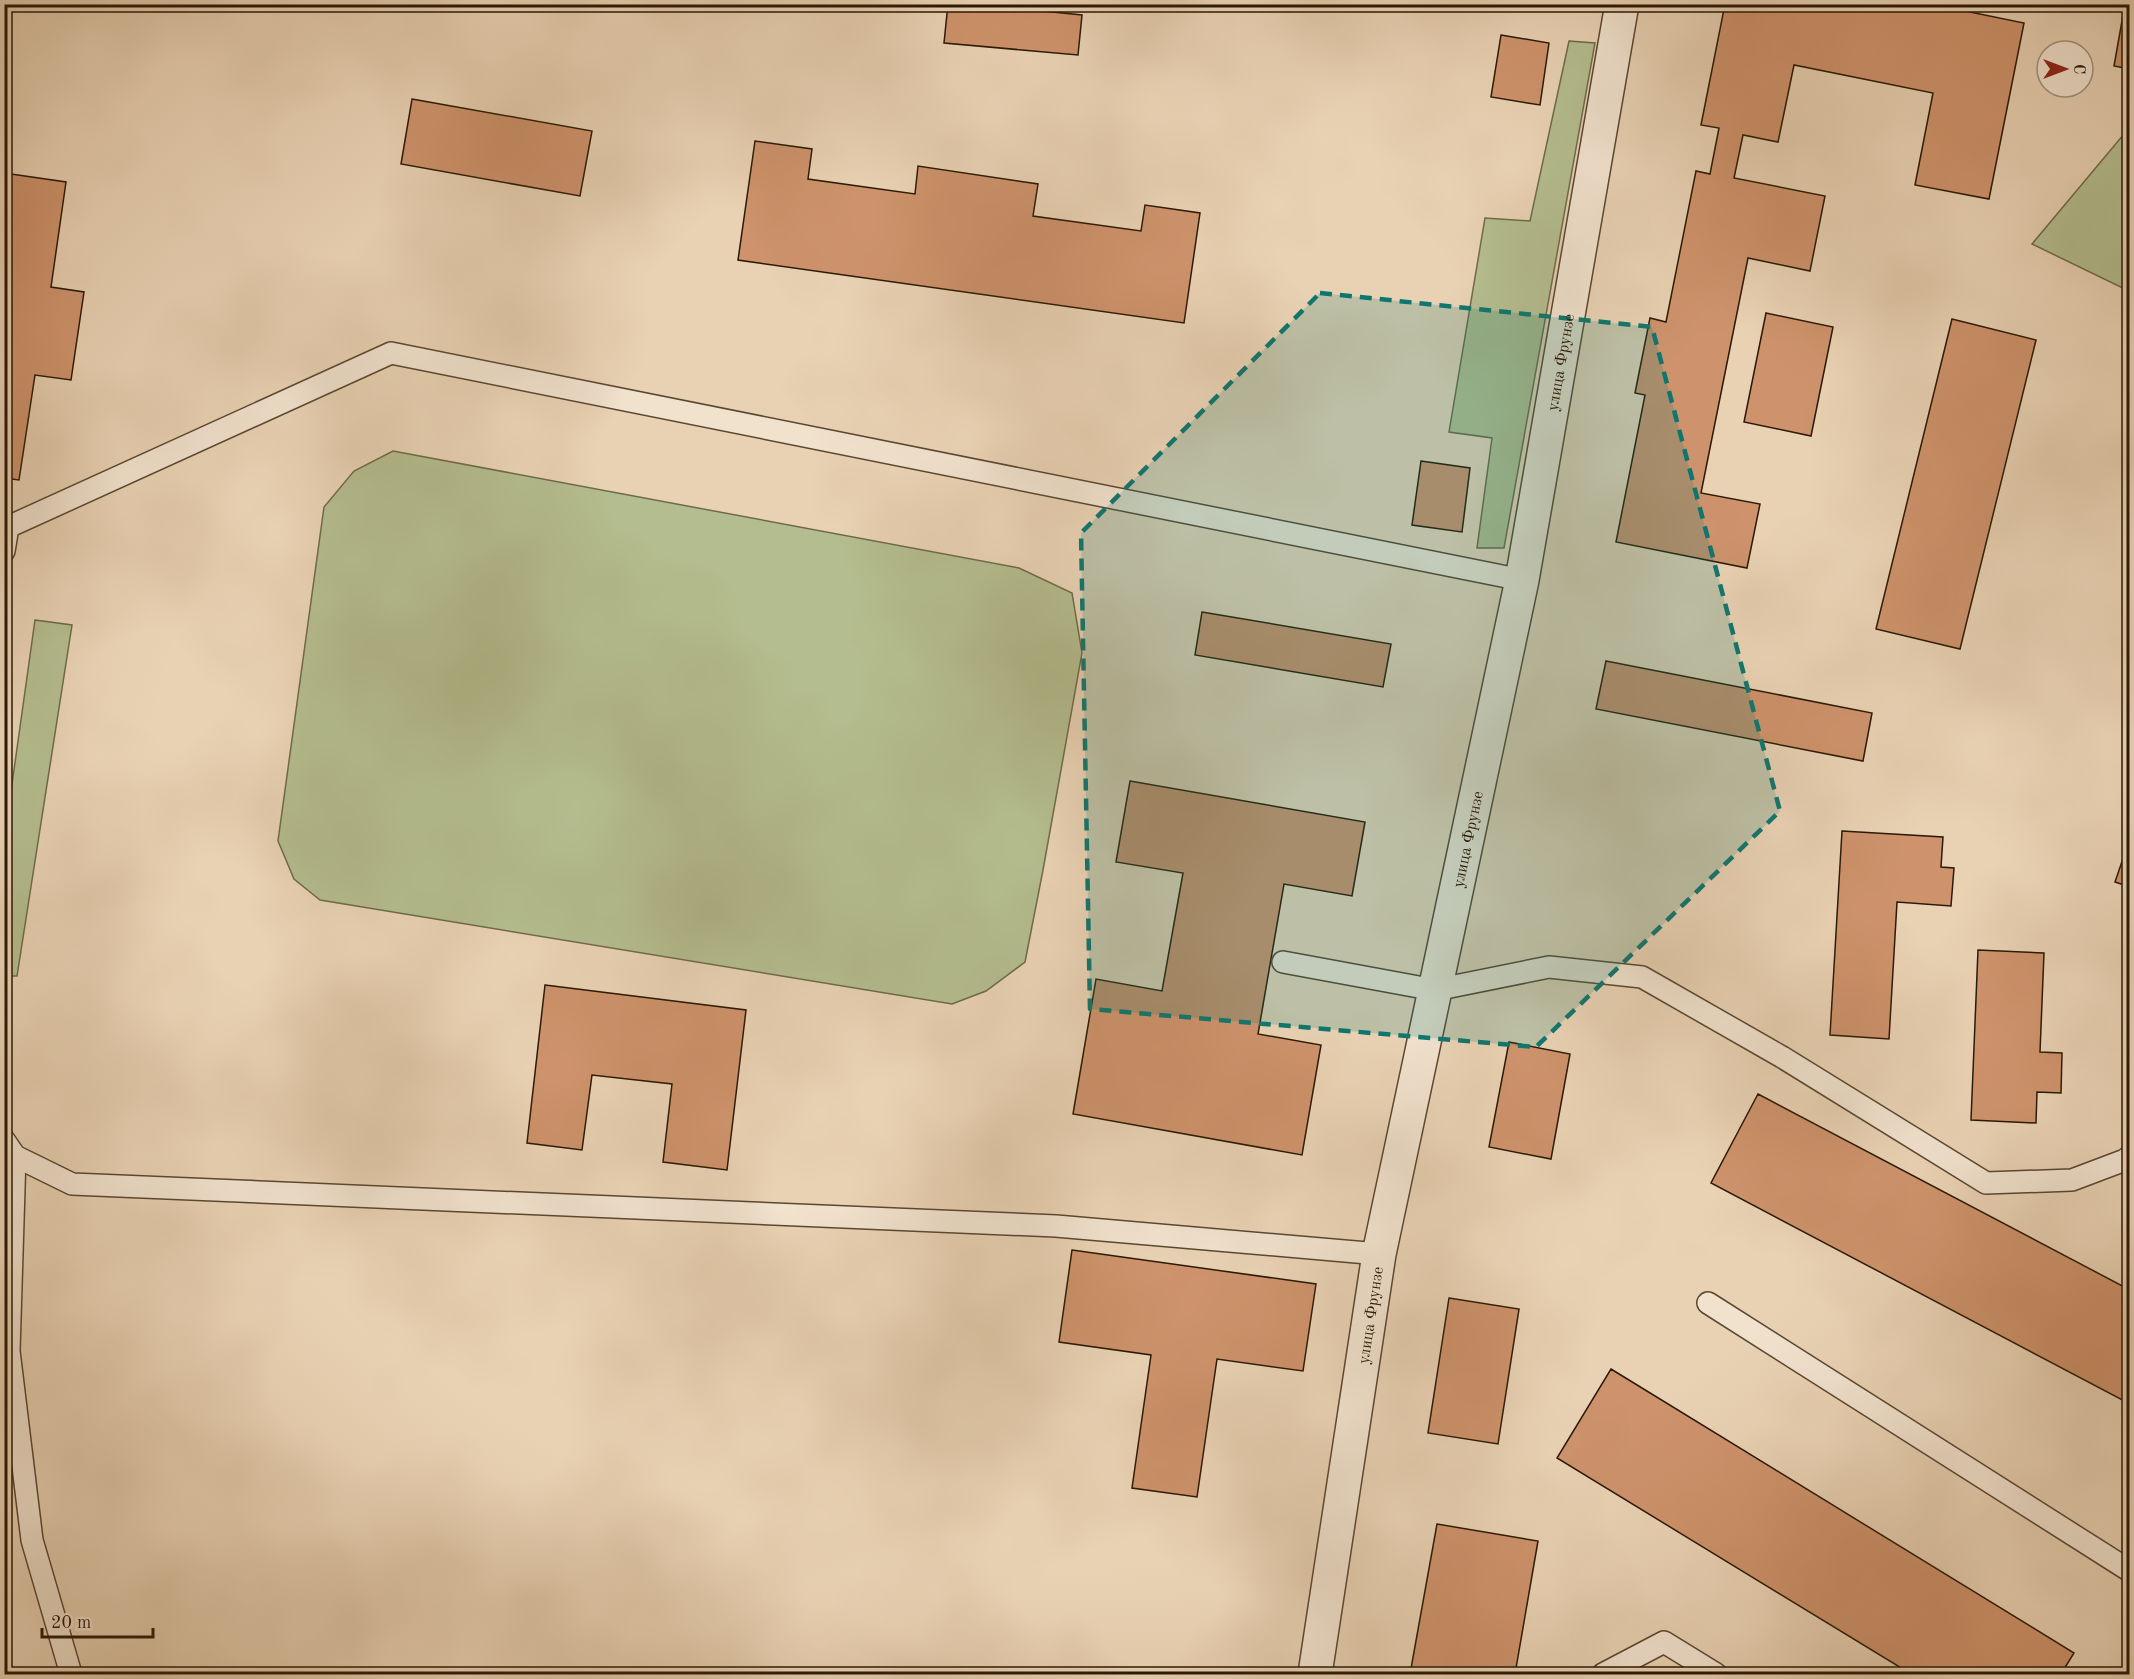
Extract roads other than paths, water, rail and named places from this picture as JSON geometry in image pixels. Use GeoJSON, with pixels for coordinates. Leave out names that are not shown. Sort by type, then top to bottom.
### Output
{"type":"FeatureCollection","features":[{"type":"Feature","properties":{"kind":"street","name":"улица Фрунзе"},"geometry":{"type":"LineString","coordinates":[[1315,1674],[1379,1254],[1522,580],[1622,4]]}},
{"type":"Feature","properties":{"kind":"lane"},"geometry":{"type":"LineString","coordinates":[[4,550],[8,528],[391,352],[1522,580]]}},
{"type":"Feature","properties":{"kind":"lane"},"geometry":{"type":"LineString","coordinates":[[1283,962],[1434,990],[1550,966],[1642,977],[1782,1058],[1986,1183],[2072,1180],[2126,1161],[2130,1156]]}},
{"type":"Feature","properties":{"kind":"lane"},"geometry":{"type":"LineString","coordinates":[[71,1674],[32,1540],[9,1351],[10,1148],[72,1184],[1056,1226],[1379,1254]]}},
{"type":"Feature","properties":{"kind":"lane"},"geometry":{"type":"LineString","coordinates":[[1708,1303],[2130,1571]]}},
{"type":"Feature","properties":{"kind":"lane"},"geometry":{"type":"LineString","coordinates":[[1603,1674],[1664,1642],[1716,1674]]}}]}
